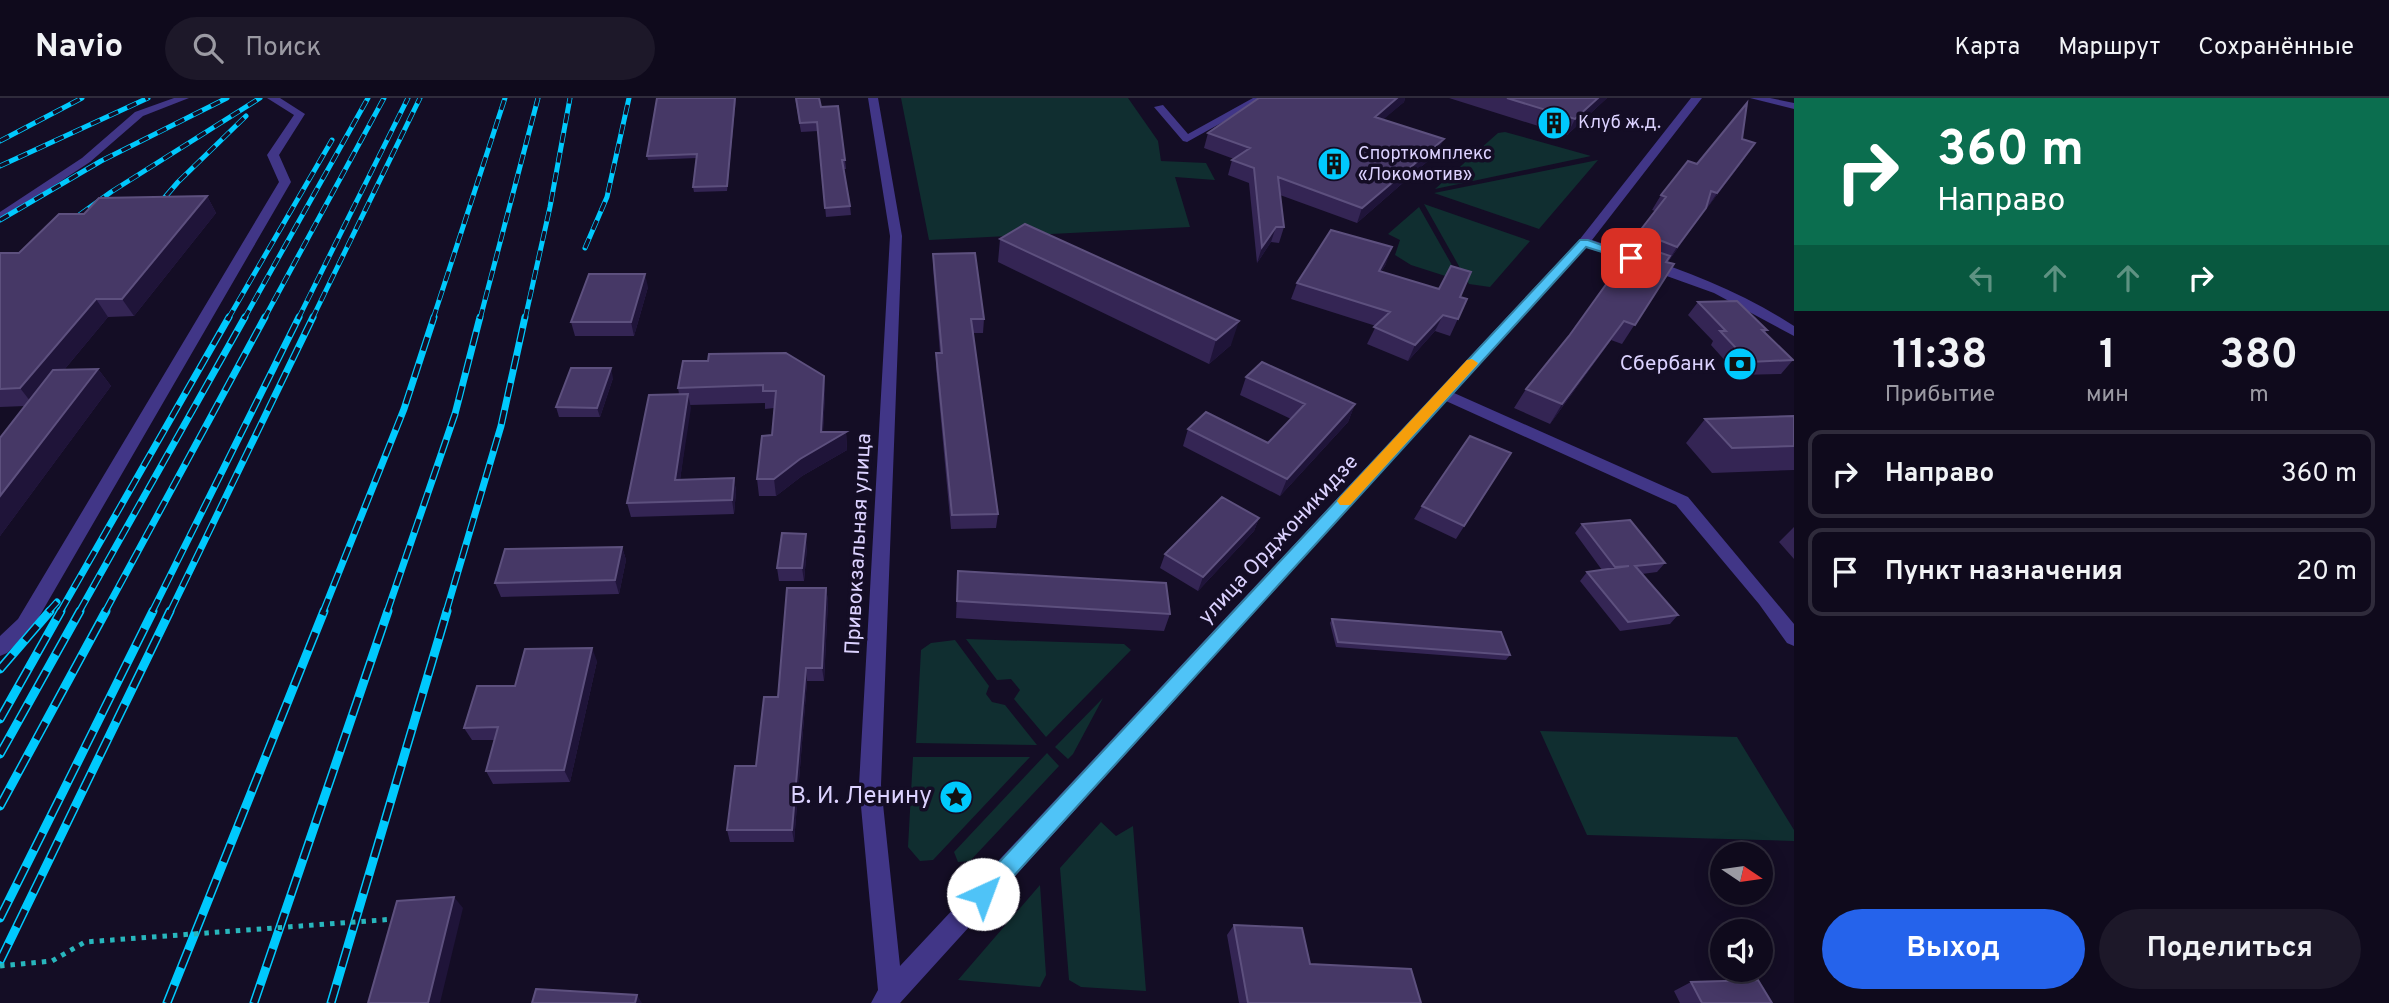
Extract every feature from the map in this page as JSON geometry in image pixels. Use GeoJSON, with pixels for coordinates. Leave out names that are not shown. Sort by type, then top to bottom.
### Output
{"type":"FeatureCollection","features":[{"type":"Feature","properties":{"kind":"street"},"geometry":{"type":"LineString","coordinates":[[0,217],[86,160],[139,114],[184,98]]}},
{"type":"Feature","properties":{"kind":"street"},"geometry":{"type":"LineString","coordinates":[[0,648],[25,624],[285,182],[273,155],[300,114],[272,98]]}},
{"type":"Feature","properties":{"kind":"street","name":"Привокзальная улица"},"geometry":{"type":"LineString","coordinates":[[873,98],[896,236],[870,785],[887,998]]}},
{"type":"Feature","properties":{"kind":"street"},"geometry":{"type":"LineString","coordinates":[[1159,107],[1187,139],[1261,98]]}},
{"type":"Feature","properties":{"kind":"street","name":"улица Орджоникидзе"},"geometry":{"type":"LineString","coordinates":[[887,998],[1584,242],[1681,115],[1698,98]]}},
{"type":"Feature","properties":{"kind":"street"},"geometry":{"type":"LineString","coordinates":[[1755,98],[1794,106]]}},
{"type":"Feature","properties":{"kind":"street"},"geometry":{"type":"LineString","coordinates":[[1584,242],[1702,281],[1775,318],[1794,332]]}},
{"type":"Feature","properties":{"kind":"street"},"geometry":{"type":"LineString","coordinates":[[1443,394],[1682,501],[1765,599],[1794,638]]}},
{"type":"Feature","properties":{"kind":"path"},"geometry":{"type":"LineString","coordinates":[[0,966],[52,961],[85,942],[399,919]]}},
{"type":"Feature","properties":{"kind":"green space"},"geometry":{"type":"Polygon","coordinates":[[[901,98],[1128,98],[1158,141],[1161,161],[1206,163],[1215,180],[1175,177],[1190,227],[929,240],[901,98]]]}},
{"type":"Feature","properties":{"kind":"green space"},"geometry":{"type":"Polygon","coordinates":[[[1505,132],[1591,156],[1435,189],[1498,133],[1505,132]]]}},
{"type":"Feature","properties":{"kind":"green space"},"geometry":{"type":"Polygon","coordinates":[[[1598,160],[1539,229],[1434,193],[1598,160]]]}},
{"type":"Feature","properties":{"kind":"green space"},"geometry":{"type":"Polygon","coordinates":[[[1424,204],[1530,241],[1490,287],[1469,284],[1424,204]]]}},
{"type":"Feature","properties":{"kind":"green space"},"geometry":{"type":"Polygon","coordinates":[[[1419,207],[1461,281],[1411,265],[1395,255],[1400,240],[1388,234],[1419,207]]]}},
{"type":"Feature","properties":{"kind":"green space"},"geometry":{"type":"Polygon","coordinates":[[[966,639],[1124,644],[1131,650],[1046,737],[1014,699],[1020,690],[1011,679],[997,680],[966,639]]]}},
{"type":"Feature","properties":{"kind":"green space"},"geometry":{"type":"Polygon","coordinates":[[[955,640],[989,686],[986,694],[992,702],[1005,705],[1037,745],[916,743],[921,650],[931,643],[955,640]]]}},
{"type":"Feature","properties":{"kind":"green space"},"geometry":{"type":"Polygon","coordinates":[[[1103,698],[1073,754],[1068,759],[1055,747],[1103,698]]]}},
{"type":"Feature","properties":{"kind":"green space"},"geometry":{"type":"Polygon","coordinates":[[[1540,731],[1737,737],[1794,830],[1794,841],[1587,835],[1540,731]]]}},
{"type":"Feature","properties":{"kind":"green space"},"geometry":{"type":"Polygon","coordinates":[[[1047,753],[1059,766],[970,861],[958,862],[954,852],[1047,753]]]}},
{"type":"Feature","properties":{"kind":"green space"},"geometry":{"type":"Polygon","coordinates":[[[913,757],[1030,757],[933,860],[920,861],[908,847],[913,757]]]}},
{"type":"Feature","properties":{"kind":"green space"},"geometry":{"type":"Polygon","coordinates":[[[1101,822],[1116,836],[1133,826],[1146,991],[1081,987],[1069,980],[1060,868],[1101,822]]]}},
{"type":"Feature","properties":{"kind":"green space"},"geometry":{"type":"Polygon","coordinates":[[[1040,885],[1046,975],[1040,987],[958,980],[1040,885]]]}},
{"type":"Feature","properties":{"kind":"building"},"geometry":{"type":"Polygon","coordinates":[[[657,98],[735,98],[727,186],[693,187],[697,154],[647,156],[657,98]]]}},
{"type":"Feature","properties":{"kind":"building"},"geometry":{"type":"Polygon","coordinates":[[[796,98],[819,98],[821,107],[838,106],[845,160],[842,160],[850,206],[825,208],[817,122],[800,123],[796,98]]]}},
{"type":"Feature","properties":{"kind":"building"},"geometry":{"type":"Polygon","coordinates":[[[1259,98],[1397,98],[1375,117],[1444,139],[1362,208],[1278,177],[1284,227],[1276,227],[1262,247],[1254,168],[1232,160],[1250,148],[1208,133],[1259,98]]]}},
{"type":"Feature","properties":{"kind":"building"},"geometry":{"type":"Polygon","coordinates":[[[1507,98],[1598,98],[1575,119],[1507,98]]]}},
{"type":"Feature","properties":{"kind":"building"},"geometry":{"type":"Polygon","coordinates":[[[1747,103],[1742,139],[1755,143],[1717,193],[1711,191],[1706,208],[1677,247],[1639,232],[1666,197],[1661,195],[1688,161],[1697,164],[1747,103]]]}},
{"type":"Feature","properties":{"kind":"building"},"geometry":{"type":"Polygon","coordinates":[[[207,196],[122,299],[96,299],[20,388],[0,389],[0,253],[19,253],[59,214],[84,214],[99,198],[207,196]]]}},
{"type":"Feature","properties":{"kind":"building"},"geometry":{"type":"Polygon","coordinates":[[[1025,224],[1239,321],[1216,340],[1000,239],[1025,224]]]}},
{"type":"Feature","properties":{"kind":"building"},"geometry":{"type":"Polygon","coordinates":[[[1331,230],[1392,247],[1379,271],[1439,289],[1451,266],[1471,272],[1460,297],[1467,299],[1458,319],[1443,315],[1415,345],[1374,327],[1390,312],[1297,283],[1331,230]]]}},
{"type":"Feature","properties":{"kind":"building"},"geometry":{"type":"Polygon","coordinates":[[[1635,244],[1670,256],[1666,262],[1674,264],[1635,325],[1624,321],[1562,404],[1526,389],[1569,336],[1635,244]]]}},
{"type":"Feature","properties":{"kind":"building"},"geometry":{"type":"Polygon","coordinates":[[[975,253],[984,319],[971,319],[998,514],[952,515],[936,353],[942,353],[933,254],[975,253]]]}},
{"type":"Feature","properties":{"kind":"building"},"geometry":{"type":"Polygon","coordinates":[[[589,274],[645,274],[631,322],[571,322],[589,274]]]}},
{"type":"Feature","properties":{"kind":"building"},"geometry":{"type":"Polygon","coordinates":[[[1737,301],[1793,360],[1749,362],[1720,331],[1726,331],[1698,302],[1737,301]]]}},
{"type":"Feature","properties":{"kind":"building"},"geometry":{"type":"Polygon","coordinates":[[[786,353],[824,376],[821,432],[846,432],[800,459],[774,479],[757,479],[762,436],[772,435],[776,391],[763,391],[763,385],[678,388],[683,361],[708,361],[709,354],[786,353]]]}},
{"type":"Feature","properties":{"kind":"building"},"geometry":{"type":"Polygon","coordinates":[[[1262,362],[1355,404],[1287,479],[1188,429],[1206,412],[1268,443],[1305,404],[1246,377],[1262,362]]]}},
{"type":"Feature","properties":{"kind":"building"},"geometry":{"type":"Polygon","coordinates":[[[571,368],[611,368],[597,408],[556,407],[571,368]]]}},
{"type":"Feature","properties":{"kind":"building"},"geometry":{"type":"Polygon","coordinates":[[[98,369],[0,496],[0,438],[53,370],[98,369]]]}},
{"type":"Feature","properties":{"kind":"building"},"geometry":{"type":"Polygon","coordinates":[[[688,394],[675,480],[734,478],[732,500],[627,503],[649,395],[688,394]]]}},
{"type":"Feature","properties":{"kind":"building"},"geometry":{"type":"Polygon","coordinates":[[[1794,416],[1794,446],[1732,448],[1705,419],[1794,416]]]}},
{"type":"Feature","properties":{"kind":"building"},"geometry":{"type":"Polygon","coordinates":[[[1470,436],[1511,453],[1464,526],[1422,506],[1470,436]]]}},
{"type":"Feature","properties":{"kind":"building"},"geometry":{"type":"Polygon","coordinates":[[[1222,497],[1259,518],[1203,577],[1165,554],[1222,497]]]}},
{"type":"Feature","properties":{"kind":"building"},"geometry":{"type":"Polygon","coordinates":[[[1630,520],[1665,563],[1635,566],[1678,615],[1628,622],[1587,572],[1629,566],[1615,567],[1582,524],[1630,520]]]}},
{"type":"Feature","properties":{"kind":"building"},"geometry":{"type":"Polygon","coordinates":[[[782,533],[806,534],[802,568],[777,568],[782,533]]]}},
{"type":"Feature","properties":{"kind":"building"},"geometry":{"type":"Polygon","coordinates":[[[622,547],[615,580],[495,583],[505,549],[622,547]]]}},
{"type":"Feature","properties":{"kind":"building"},"geometry":{"type":"Polygon","coordinates":[[[958,571],[1166,583],[1170,614],[957,601],[958,571]]]}},
{"type":"Feature","properties":{"kind":"building"},"geometry":{"type":"Polygon","coordinates":[[[787,588],[826,588],[822,668],[806,668],[792,830],[727,830],[735,766],[756,766],[764,697],[778,697],[787,588]]]}},
{"type":"Feature","properties":{"kind":"building"},"geometry":{"type":"Polygon","coordinates":[[[1332,619],[1501,632],[1510,655],[1338,642],[1332,619]]]}},
{"type":"Feature","properties":{"kind":"building"},"geometry":{"type":"Polygon","coordinates":[[[592,648],[564,770],[486,771],[498,727],[464,728],[477,686],[515,686],[525,649],[592,648]]]}},
{"type":"Feature","properties":{"kind":"building"},"geometry":{"type":"Polygon","coordinates":[[[454,897],[428,1003],[368,1003],[397,901],[454,897]]]}},
{"type":"Feature","properties":{"kind":"building"},"geometry":{"type":"Polygon","coordinates":[[[1234,925],[1302,928],[1310,964],[1411,969],[1421,1003],[1248,1003],[1234,925]]]}},
{"type":"Feature","properties":{"kind":"building"},"geometry":{"type":"Polygon","coordinates":[[[1691,982],[1759,982],[1772,1003],[1702,1003],[1691,982]]]}},
{"type":"Feature","properties":{"kind":"building"},"geometry":{"type":"Polygon","coordinates":[[[536,989],[637,995],[635,1003],[532,1003],[536,989]]]}},
{"type":"Feature","properties":{"kind":"railway"},"geometry":{"type":"LineString","coordinates":[[0,141],[82,98]]}},
{"type":"Feature","properties":{"kind":"railway"},"geometry":{"type":"LineString","coordinates":[[0,166],[148,98]]}},
{"type":"Feature","properties":{"kind":"railway"},"geometry":{"type":"LineString","coordinates":[[0,220],[101,161],[227,98]]}},
{"type":"Feature","properties":{"kind":"railway"},"geometry":{"type":"LineString","coordinates":[[64,226],[111,192],[260,98]]}},
{"type":"Feature","properties":{"kind":"railway"},"geometry":{"type":"LineString","coordinates":[[244,319],[368,98]]}},
{"type":"Feature","properties":{"kind":"railway"},"geometry":{"type":"LineString","coordinates":[[264,319],[384,98]]}},
{"type":"Feature","properties":{"kind":"railway"},"geometry":{"type":"LineString","coordinates":[[298,319],[408,98]]}},
{"type":"Feature","properties":{"kind":"railway"},"geometry":{"type":"LineString","coordinates":[[312,319],[420,98]]}},
{"type":"Feature","properties":{"kind":"railway"},"geometry":{"type":"LineString","coordinates":[[433,319],[505,98]]}},
{"type":"Feature","properties":{"kind":"railway"},"geometry":{"type":"LineString","coordinates":[[480,319],[538,98]]}},
{"type":"Feature","properties":{"kind":"railway"},"geometry":{"type":"LineString","coordinates":[[525,319],[550,207],[570,98]]}},
{"type":"Feature","properties":{"kind":"railway"},"geometry":{"type":"LineString","coordinates":[[585,248],[607,197],[629,98]]}},
{"type":"Feature","properties":{"kind":"railway"},"geometry":{"type":"LineString","coordinates":[[153,211],[178,182],[246,116]]}},
{"type":"Feature","properties":{"kind":"railway"},"geometry":{"type":"LineString","coordinates":[[228,319],[332,140]]}},
{"type":"Feature","properties":{"kind":"railway"},"geometry":{"type":"LineString","coordinates":[[60,612],[229,317]]}},
{"type":"Feature","properties":{"kind":"railway"},"geometry":{"type":"LineString","coordinates":[[79,612],[245,317]]}},
{"type":"Feature","properties":{"kind":"railway"},"geometry":{"type":"LineString","coordinates":[[105,612],[265,317]]}},
{"type":"Feature","properties":{"kind":"railway"},"geometry":{"type":"LineString","coordinates":[[152,612],[299,317]]}},
{"type":"Feature","properties":{"kind":"railway"},"geometry":{"type":"LineString","coordinates":[[170,612],[313,317]]}},
{"type":"Feature","properties":{"kind":"railway"},"geometry":{"type":"LineString","coordinates":[[323,612],[404,409],[434,317]]}},
{"type":"Feature","properties":{"kind":"railway"},"geometry":{"type":"LineString","coordinates":[[387,612],[455,414],[480,317]]}},
{"type":"Feature","properties":{"kind":"railway"},"geometry":{"type":"LineString","coordinates":[[446,612],[501,426],[525,317]]}},
{"type":"Feature","properties":{"kind":"railway"},"geometry":{"type":"LineString","coordinates":[[48,612],[57,602]]}},
{"type":"Feature","properties":{"kind":"railway"},"geometry":{"type":"LineString","coordinates":[[0,669],[50,611]]}},
{"type":"Feature","properties":{"kind":"railway"},"geometry":{"type":"LineString","coordinates":[[0,719],[61,611]]}},
{"type":"Feature","properties":{"kind":"railway"},"geometry":{"type":"LineString","coordinates":[[0,754],[80,611]]}},
{"type":"Feature","properties":{"kind":"railway"},"geometry":{"type":"LineString","coordinates":[[0,806],[106,611]]}},
{"type":"Feature","properties":{"kind":"railway"},"geometry":{"type":"LineString","coordinates":[[0,918],[153,611]]}},
{"type":"Feature","properties":{"kind":"railway"},"geometry":{"type":"LineString","coordinates":[[0,961],[170,611]]}},
{"type":"Feature","properties":{"kind":"railway"},"geometry":{"type":"LineString","coordinates":[[167,1003],[324,611]]}},
{"type":"Feature","properties":{"kind":"railway"},"geometry":{"type":"LineString","coordinates":[[254,1003],[388,611]]}},
{"type":"Feature","properties":{"kind":"railway"},"geometry":{"type":"LineString","coordinates":[[331,1003],[447,611]]}},
{"type":"Feature","properties":{"kind":"slow traffic"},"geometry":{"type":"LineString","coordinates":[[1345,501],[1472,363]]}},
{"type":"Feature","properties":{"kind":"place","name":"Клуб ж.д."},"geometry":{"type":"Point","coordinates":[1554,123]}},
{"type":"Feature","properties":{"kind":"place","name":"Спорткомплекс «Локомотив»"},"geometry":{"type":"Point","coordinates":[1334,164]}},
{"type":"Feature","properties":{"kind":"place","name":"Сбербанк"},"geometry":{"type":"Point","coordinates":[1740,364]}},
{"type":"Feature","properties":{"kind":"place","name":"В. И. Ленину"},"geometry":{"type":"Point","coordinates":[956,797]}},
{"type":"Feature","properties":{"kind":"route"},"geometry":{"type":"LineString","coordinates":[[983,894],[1584,242],[1631,258]]}}]}
